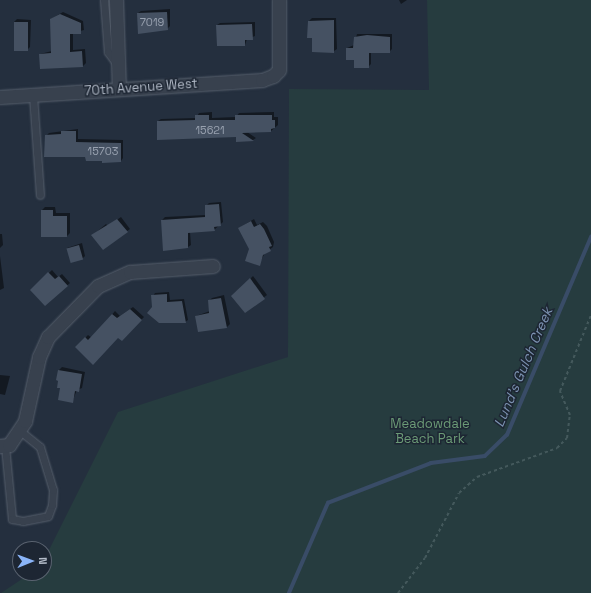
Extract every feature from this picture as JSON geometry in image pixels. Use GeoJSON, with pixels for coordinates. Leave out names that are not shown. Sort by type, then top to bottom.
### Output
{"type":"FeatureCollection","features":[{"type":"Feature","properties":{"kind":"street"},"geometry":{"type":"LineString","coordinates":[[116,0],[119,89]]}},
{"type":"Feature","properties":{"kind":"street","name":"70th Avenue West"},"geometry":{"type":"LineString","coordinates":[[0,98],[262,80],[279,70],[279,0]]}},
{"type":"Feature","properties":{"kind":"street"},"geometry":{"type":"LineString","coordinates":[[4,446],[26,421],[39,357],[48,337],[98,286],[130,272],[213,266]]}},
{"type":"Feature","properties":{"kind":"lane"},"geometry":{"type":"LineString","coordinates":[[104,0],[108,52],[117,65]]}},
{"type":"Feature","properties":{"kind":"lane"},"geometry":{"type":"LineString","coordinates":[[33,95],[40,195]]}},
{"type":"Feature","properties":{"kind":"lane"},"geometry":{"type":"LineString","coordinates":[[4,446],[12,519],[23,521],[48,516],[52,506],[53,490],[40,447],[19,430]]}},
{"type":"Feature","properties":{"kind":"path"},"geometry":{"type":"LineString","coordinates":[[398,593],[425,558],[459,493],[478,477],[557,448],[567,438],[570,415],[560,391],[591,315]]}},
{"type":"Feature","properties":{"kind":"green space","name":"Meadowdale Beach Park"},"geometry":{"type":"Polygon","coordinates":[[[427,0],[591,0],[591,593],[1,593],[19,581],[52,581],[52,544],[118,412],[288,357],[289,89],[429,90],[427,0]]]}},
{"type":"Feature","properties":{"kind":"building"},"geometry":{"type":"Polygon","coordinates":[[[167,12],[168,30],[138,34],[137,13],[167,12]]]}},
{"type":"Feature","properties":{"kind":"building"},"geometry":{"type":"Polygon","coordinates":[[[60,14],[81,23],[81,34],[70,34],[70,52],[82,51],[83,67],[40,69],[39,54],[51,53],[50,19],[60,14]]]}},
{"type":"Feature","properties":{"kind":"building"},"geometry":{"type":"Polygon","coordinates":[[[334,20],[334,53],[312,52],[312,38],[307,38],[308,21],[334,20]]]}},
{"type":"Feature","properties":{"kind":"building"},"geometry":{"type":"Polygon","coordinates":[[[14,22],[28,22],[28,51],[14,51],[14,22]]]}},
{"type":"Feature","properties":{"kind":"building"},"geometry":{"type":"Polygon","coordinates":[[[252,24],[253,40],[245,40],[245,46],[217,46],[216,25],[252,24]]]}},
{"type":"Feature","properties":{"kind":"building"},"geometry":{"type":"Polygon","coordinates":[[[367,35],[390,37],[390,53],[369,53],[369,68],[354,68],[354,60],[346,60],[346,48],[353,48],[354,37],[367,35]]]}},
{"type":"Feature","properties":{"kind":"building"},"geometry":{"type":"Polygon","coordinates":[[[195,115],[209,115],[209,120],[235,120],[235,115],[272,115],[272,120],[275,120],[275,128],[271,129],[271,132],[242,133],[254,141],[236,142],[236,137],[157,140],[157,121],[195,120],[195,115]]]}},
{"type":"Feature","properties":{"kind":"building"},"geometry":{"type":"Polygon","coordinates":[[[61,131],[76,131],[76,142],[121,143],[121,162],[102,163],[102,161],[86,161],[85,157],[44,157],[45,135],[61,134],[61,131]]]}},
{"type":"Feature","properties":{"kind":"building"},"geometry":{"type":"Polygon","coordinates":[[[219,204],[221,226],[214,227],[215,231],[188,233],[188,248],[163,251],[161,220],[205,217],[205,205],[219,204]]]}},
{"type":"Feature","properties":{"kind":"building"},"geometry":{"type":"Polygon","coordinates":[[[41,210],[53,210],[53,216],[67,216],[67,237],[41,237],[41,210]]]}},
{"type":"Feature","properties":{"kind":"building"},"geometry":{"type":"Polygon","coordinates":[[[117,219],[128,232],[103,250],[91,235],[117,219]]]}},
{"type":"Feature","properties":{"kind":"building"},"geometry":{"type":"Polygon","coordinates":[[[251,221],[254,227],[260,224],[272,246],[269,247],[271,251],[263,255],[260,266],[245,261],[249,249],[238,228],[251,221]]]}},
{"type":"Feature","properties":{"kind":"building"},"geometry":{"type":"Polygon","coordinates":[[[79,245],[83,259],[71,263],[67,249],[79,245]]]}},
{"type":"Feature","properties":{"kind":"building"},"geometry":{"type":"Polygon","coordinates":[[[48,272],[55,279],[59,276],[68,286],[45,306],[30,290],[48,272]]]}},
{"type":"Feature","properties":{"kind":"building"},"geometry":{"type":"Polygon","coordinates":[[[250,278],[265,299],[245,313],[231,296],[250,278]]]}},
{"type":"Feature","properties":{"kind":"building"},"geometry":{"type":"Polygon","coordinates":[[[167,294],[167,302],[182,301],[186,323],[159,323],[147,313],[152,307],[151,295],[167,294]]]}},
{"type":"Feature","properties":{"kind":"building"},"geometry":{"type":"Polygon","coordinates":[[[221,298],[227,328],[198,332],[195,316],[209,313],[208,300],[221,298]]]}},
{"type":"Feature","properties":{"kind":"building"},"geometry":{"type":"Polygon","coordinates":[[[130,309],[142,320],[122,341],[118,338],[93,365],[75,347],[85,337],[88,340],[112,314],[117,318],[130,309]]]}},
{"type":"Feature","properties":{"kind":"building"},"geometry":{"type":"Polygon","coordinates":[[[58,370],[82,374],[79,392],[75,391],[73,403],[58,400],[60,388],[57,388],[58,381],[56,380],[58,370]]]}},
{"type":"Feature","properties":{"kind":"waterway","name":"Lund's Gulch Creek"},"geometry":{"type":"LineString","coordinates":[[289,593],[328,503],[431,463],[485,456],[507,435],[591,237]]}}]}
